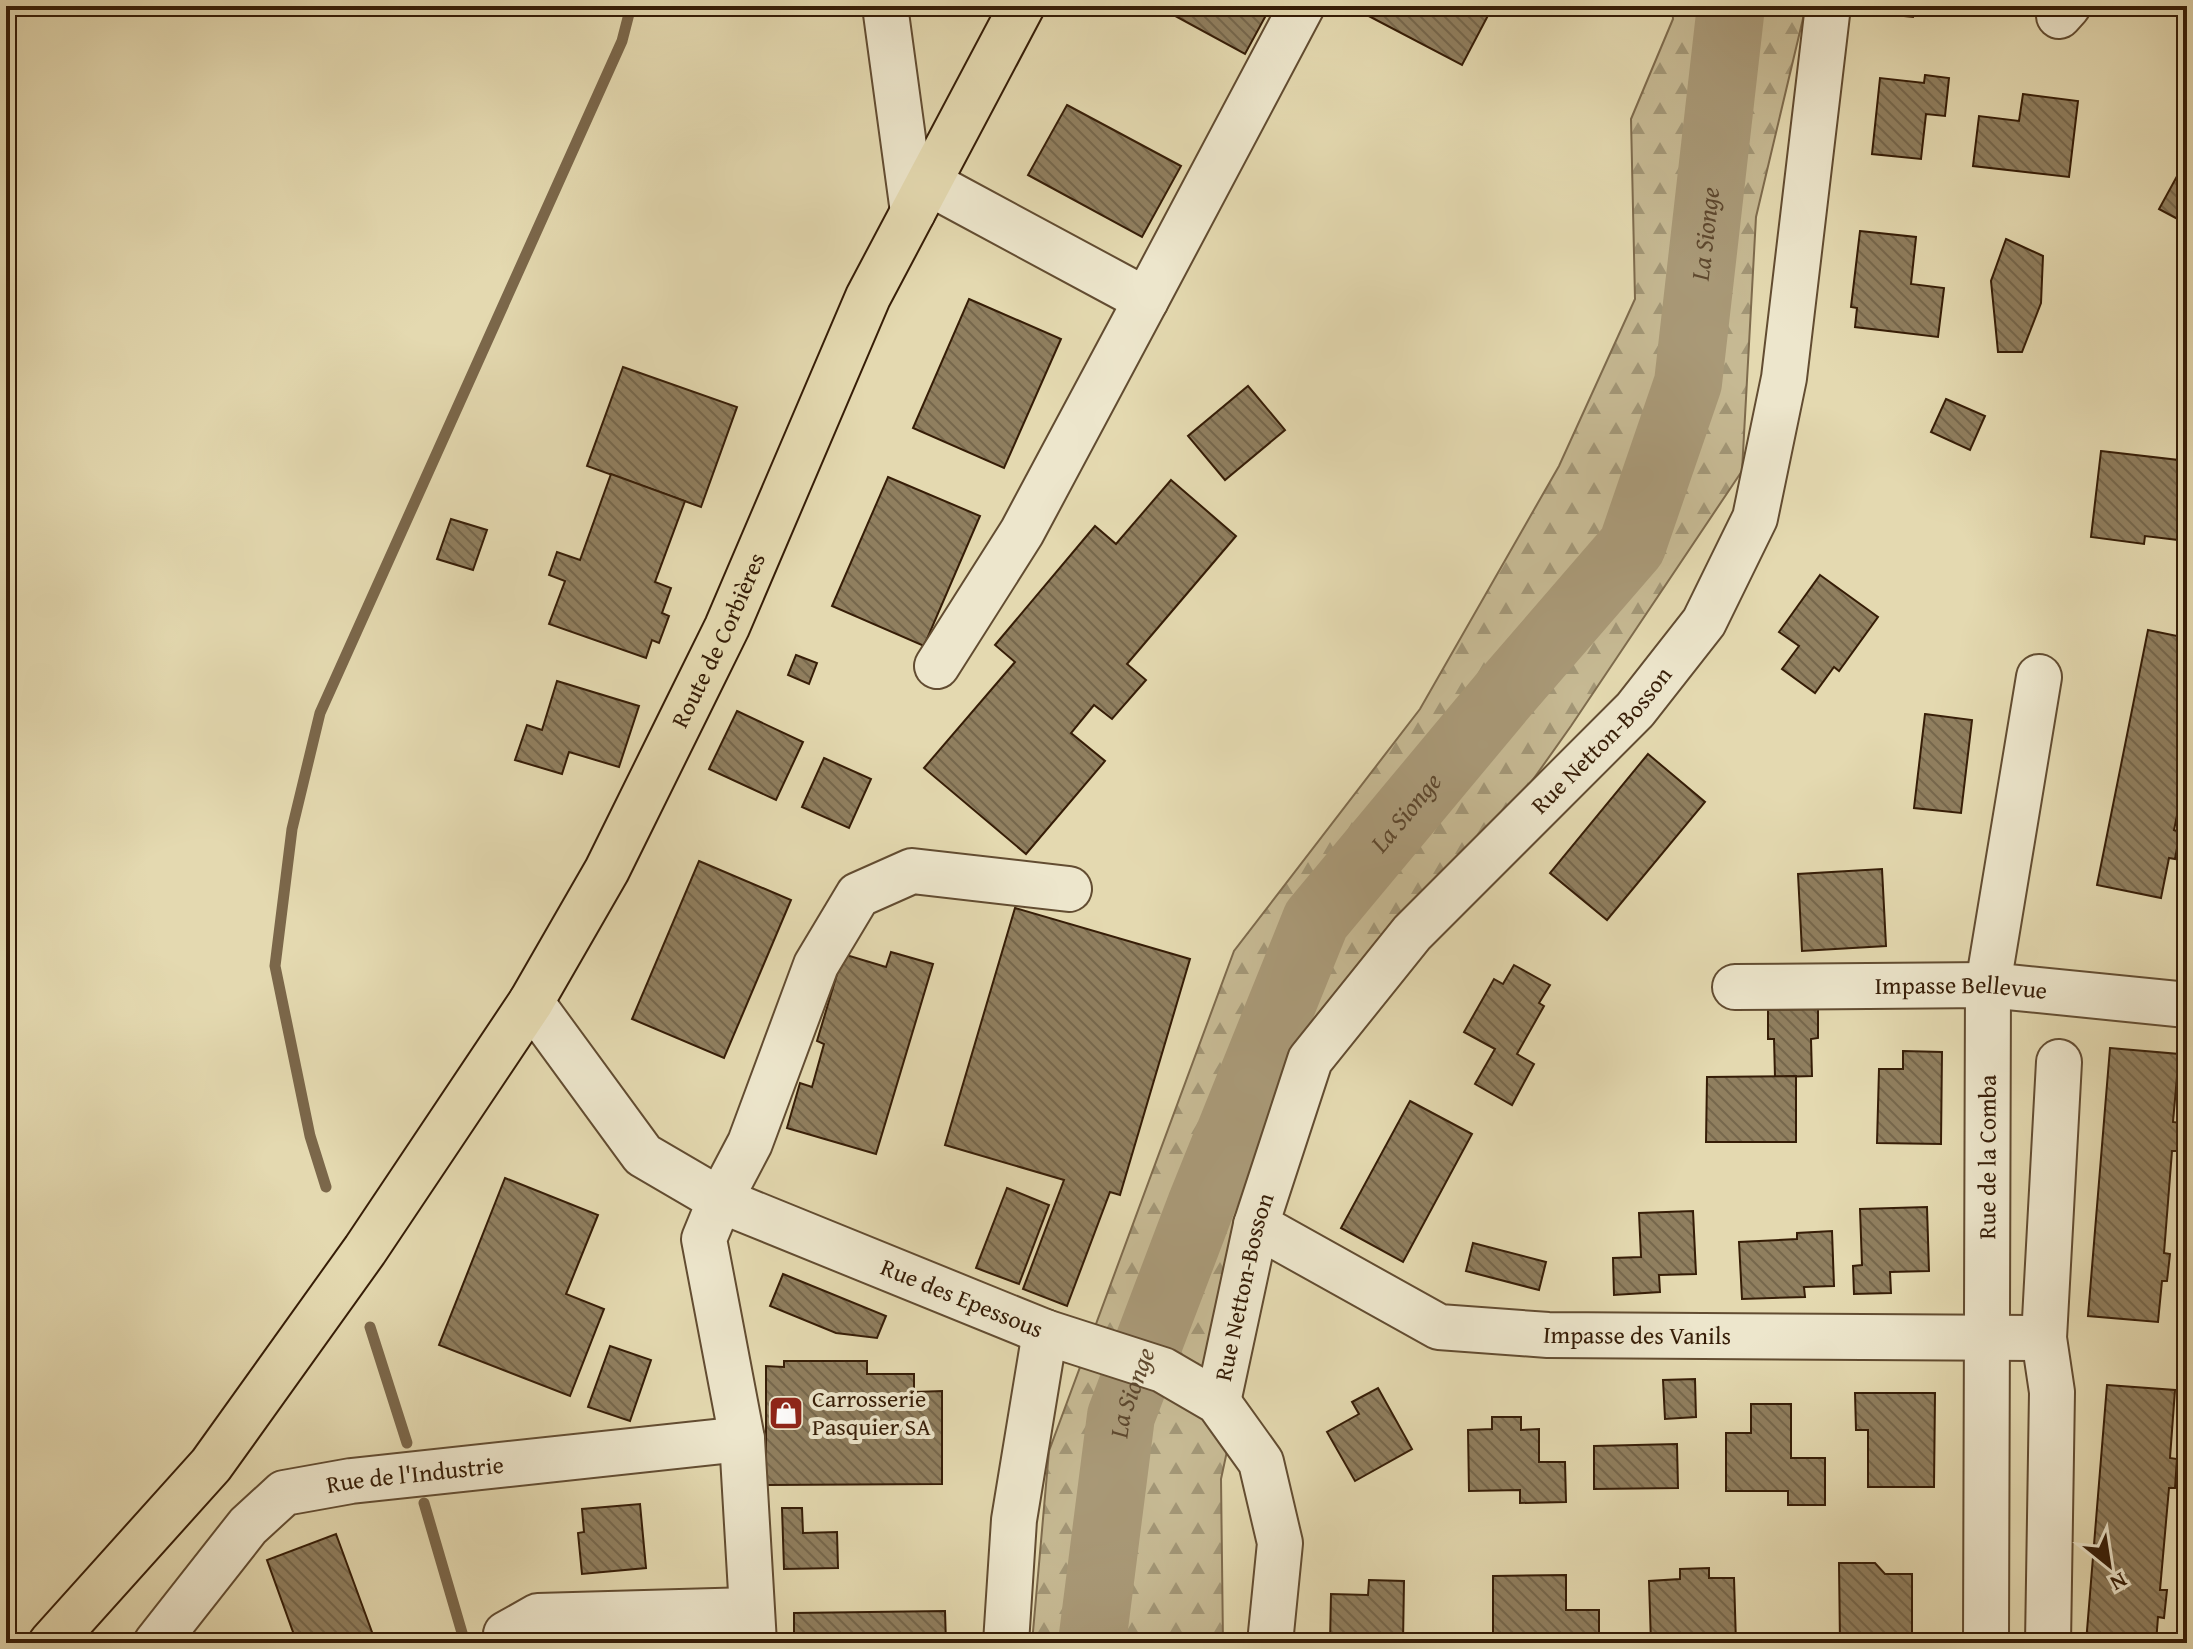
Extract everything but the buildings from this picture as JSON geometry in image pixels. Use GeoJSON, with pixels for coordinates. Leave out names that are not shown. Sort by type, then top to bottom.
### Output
{"type":"FeatureCollection","features":[{"type":"Feature","properties":{"kind":"main road","name":"Route de Corbières"},"geometry":{"type":"LineString","coordinates":[[51,1643],[211,1465],[365,1250],[531,1002],[607,870],[727,627],[868,297],[1022,6]]}},
{"type":"Feature","properties":{"kind":"street"},"geometry":{"type":"LineString","coordinates":[[885,6],[921,197],[1146,300]]}},
{"type":"Feature","properties":{"kind":"street"},"geometry":{"type":"LineString","coordinates":[[937,666],[1022,532],[1302,6]]}},
{"type":"Feature","properties":{"kind":"street","name":"Rue Netton-Bosson"},"geometry":{"type":"LineString","coordinates":[[1218,1402],[1256,1225],[1310,1060],[1412,933],[1635,710],[1704,622],[1755,518],[1784,378],[1828,6]]}},
{"type":"Feature","properties":{"kind":"street","name":"Rue de la Comba"},"geometry":{"type":"LineString","coordinates":[[1986,1643],[1988,985],[2039,677]]}},
{"type":"Feature","properties":{"kind":"street"},"geometry":{"type":"LineString","coordinates":[[509,1643],[506,1634],[538,1616],[753,1627],[742,1439],[704,1239],[720,1200],[750,1143],[816,965],[858,895],[912,871],[1069,889]]}},
{"type":"Feature","properties":{"kind":"street","name":"Impasse Bellevue"},"geometry":{"type":"LineString","coordinates":[[1735,987],[1988,985],[2187,1005]]}},
{"type":"Feature","properties":{"kind":"street","name":"Rue des Epessous"},"geometry":{"type":"LineString","coordinates":[[531,1002],[643,1155],[720,1200],[1045,1332],[1014,1520],[1006,1643]]}},
{"type":"Feature","properties":{"kind":"street"},"geometry":{"type":"LineString","coordinates":[[2048,1643],[2052,1392],[2044,1338],[2059,1062]]}},
{"type":"Feature","properties":{"kind":"street","name":"Impasse des Vanils"},"geometry":{"type":"LineString","coordinates":[[1256,1225],[1439,1327],[1548,1335],[2044,1338]]}},
{"type":"Feature","properties":{"kind":"street"},"geometry":{"type":"LineString","coordinates":[[1045,1332],[1163,1370],[1218,1402],[1261,1462],[1280,1543],[1270,1643]]}},
{"type":"Feature","properties":{"kind":"street","name":"Rue de l'Industrie"},"geometry":{"type":"LineString","coordinates":[[156,1643],[248,1526],[284,1493],[351,1481],[742,1439]]}},
{"type":"Feature","properties":{"kind":"green space"},"geometry":{"type":"Polygon","coordinates":[[[1672,6],[1806,6],[1756,217],[1742,471],[1571,726],[1301,1107],[1221,1479],[1223,1643],[1032,1643],[1049,1451],[1234,951],[1420,709],[1559,466],[1635,299],[1631,119],[1673,19],[1672,6]]]}},
{"type":"Feature","properties":{"kind":"waterway"},"geometry":{"type":"LineString","coordinates":[[326,1187],[310,1136],[275,966],[292,829],[320,713],[622,41],[631,6]]}},
{"type":"Feature","properties":{"kind":"waterway","name":"La Sionge"},"geometry":{"type":"LineString","coordinates":[[1092,1643],[1121,1416],[1201,1205],[1316,920],[1632,546],[1688,383],[1731,6]]}},
{"type":"Feature","properties":{"kind":"waterway"},"geometry":{"type":"LineString","coordinates":[[370,1327],[407,1443]]}},
{"type":"Feature","properties":{"kind":"waterway"},"geometry":{"type":"LineString","coordinates":[[424,1503],[465,1643]]}},
{"type":"Feature","properties":{"kind":"place","name":"Carrosserie Pasquier SA"},"geometry":{"type":"Point","coordinates":[786,1413]}}]}
